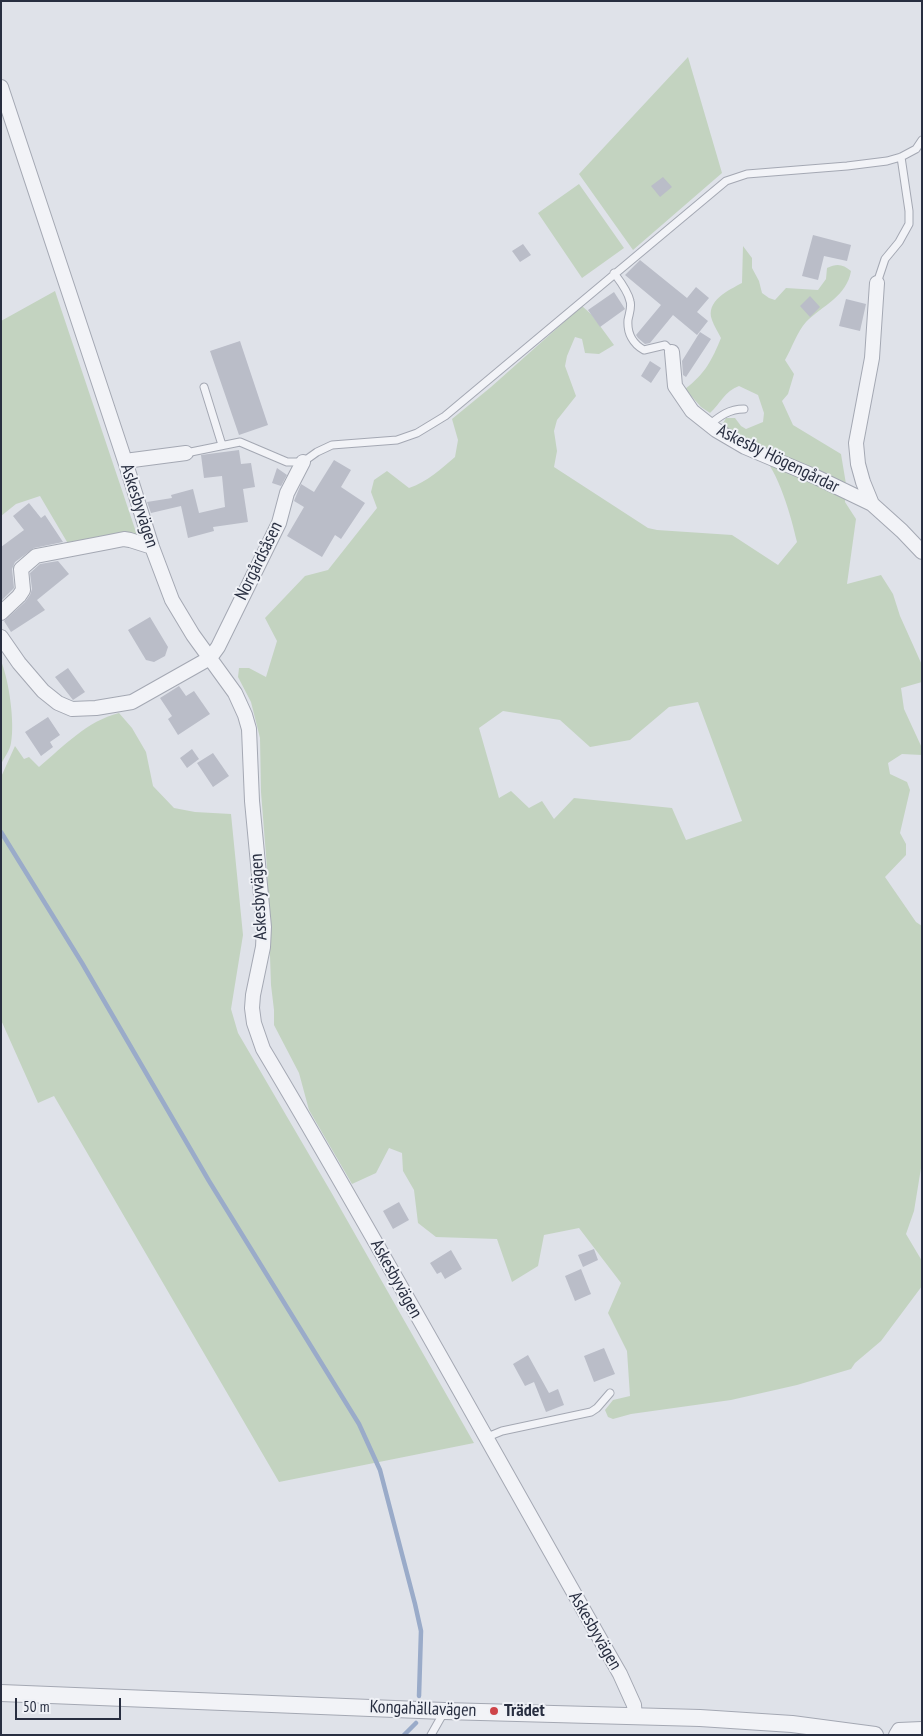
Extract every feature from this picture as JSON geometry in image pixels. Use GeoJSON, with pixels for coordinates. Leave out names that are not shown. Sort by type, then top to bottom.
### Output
{"type":"FeatureCollection","features":[{"type":"Feature","properties":{"kind":"street","name":"Askesbyvägen"},"geometry":{"type":"LineString","coordinates":[[1,87],[152,548],[172,600],[193,635],[241,702],[249,729],[252,801],[264,927],[263,947],[252,995],[252,1008],[254,1024],[263,1049],[404,1291],[485,1438],[620,1674],[634,1705],[635,1717]]}},
{"type":"Feature","properties":{"kind":"street","name":"Askesby Högengårdar"},"geometry":{"type":"LineString","coordinates":[[872,504],[858,464],[856,443],[872,358],[877,283]]}},
{"type":"Feature","properties":{"kind":"street","name":"Askesby Högengårdar"},"geometry":{"type":"LineString","coordinates":[[672,352],[675,386],[692,411],[709,425],[745,447],[816,477],[872,504],[922,552]]}},
{"type":"Feature","properties":{"kind":"street"},"geometry":{"type":"LineString","coordinates":[[125,461],[186,453]]}},
{"type":"Feature","properties":{"kind":"street","name":"Norgårdsåsen"},"geometry":{"type":"LineString","coordinates":[[210,658],[218,647],[278,523],[287,493],[303,462]]}},
{"type":"Feature","properties":{"kind":"street"},"geometry":{"type":"LineString","coordinates":[[1,613],[23,590],[21,569],[36,556],[124,539],[152,548]]}},
{"type":"Feature","properties":{"kind":"street"},"geometry":{"type":"LineString","coordinates":[[1,637],[19,663],[43,691],[58,703],[72,709],[96,708],[132,702],[210,658]]}},
{"type":"Feature","properties":{"kind":"street","name":"Kongahällavägen"},"geometry":{"type":"LineString","coordinates":[[1,1693],[792,1724],[875,1735]]}},
{"type":"Feature","properties":{"kind":"street"},"geometry":{"type":"LineString","coordinates":[[896,1735],[899,1730],[922,1729]]}},
{"type":"Feature","properties":{"kind":"lane"},"geometry":{"type":"LineString","coordinates":[[186,453],[240,442],[287,462],[303,462],[317,452],[332,445],[397,440],[418,433],[445,416],[719,185],[747,174],[887,161],[901,157],[916,149],[922,140]]}},
{"type":"Feature","properties":{"kind":"lane"},"geometry":{"type":"LineString","coordinates":[[877,283],[885,259],[899,242],[910,224],[901,157]]}},
{"type":"Feature","properties":{"kind":"lane"},"geometry":{"type":"LineString","coordinates":[[614,273],[630,298],[631,304],[628,321],[629,330],[634,342],[644,350],[666,345],[672,352]]}},
{"type":"Feature","properties":{"kind":"lane"},"geometry":{"type":"LineString","coordinates":[[204,387],[222,445]]}},
{"type":"Feature","properties":{"kind":"lane"},"geometry":{"type":"LineString","coordinates":[[709,425],[728,412],[744,409]]}},
{"type":"Feature","properties":{"kind":"lane"},"geometry":{"type":"LineString","coordinates":[[485,1438],[502,1431],[592,1412],[598,1408],[610,1393]]}},
{"type":"Feature","properties":{"kind":"lane"},"geometry":{"type":"LineString","coordinates":[[431,1735],[444,1711]]}},
{"type":"Feature","properties":{"kind":"green space"},"geometry":{"type":"Polygon","coordinates":[[[688,57],[722,173],[633,250],[579,174],[688,57]]]}},
{"type":"Feature","properties":{"kind":"green space"},"geometry":{"type":"Polygon","coordinates":[[[579,184],[624,248],[582,278],[538,213],[579,184]]]}},
{"type":"Feature","properties":{"kind":"green space"},"geometry":{"type":"Polygon","coordinates":[[[743,246],[752,258],[752,268],[759,281],[762,293],[775,300],[786,288],[818,290],[826,279],[827,268],[831,266],[840,265],[851,271],[845,287],[833,300],[806,322],[797,335],[785,360],[794,374],[788,394],[782,401],[793,425],[841,454],[846,484],[845,502],[856,519],[847,584],[881,575],[893,594],[900,616],[922,665],[922,682],[901,688],[904,709],[922,748],[922,755],[902,754],[888,763],[890,774],[907,782],[910,790],[900,833],[906,844],[906,855],[885,877],[916,922],[922,926],[922,1162],[914,1211],[906,1234],[922,1261],[922,1286],[881,1341],[855,1363],[851,1369],[797,1385],[731,1400],[631,1414],[613,1419],[608,1417],[605,1410],[613,1400],[630,1396],[627,1351],[608,1313],[621,1283],[579,1228],[544,1235],[538,1266],[512,1282],[497,1239],[436,1237],[418,1223],[414,1190],[403,1171],[402,1153],[389,1148],[376,1173],[352,1184],[309,1110],[299,1073],[274,1025],[267,868],[261,792],[260,738],[251,702],[238,677],[239,668],[249,668],[266,677],[277,641],[265,618],[305,576],[328,570],[377,508],[371,492],[374,480],[387,471],[409,488],[428,479],[455,457],[458,440],[452,419],[582,306],[592,315],[614,345],[599,354],[585,353],[582,339],[575,337],[565,366],[576,396],[557,420],[554,431],[557,451],[554,467],[648,528],[732,535],[778,565],[797,542],[788,507],[767,461],[751,446],[721,427],[726,418],[735,418],[746,429],[763,422],[764,413],[758,395],[739,386],[726,394],[710,413],[701,407],[685,389],[698,378],[707,366],[721,338],[712,320],[712,307],[720,297],[742,283],[743,246]],[[698,702],[669,707],[630,740],[590,747],[560,720],[503,711],[479,728],[499,798],[511,791],[529,808],[542,801],[554,819],[574,798],[672,808],[686,840],[742,821],[698,702]]]}},
{"type":"Feature","properties":{"kind":"green space"},"geometry":{"type":"Polygon","coordinates":[[[55,291],[137,535],[70,547],[40,496],[16,504],[1,516],[1,321],[55,291]]]}},
{"type":"Feature","properties":{"kind":"green space"},"geometry":{"type":"Polygon","coordinates":[[[1,661],[9,690],[12,735],[10,746],[1,764],[1,661]]]}},
{"type":"Feature","properties":{"kind":"green space"},"geometry":{"type":"Polygon","coordinates":[[[119,713],[132,728],[146,752],[153,786],[174,808],[195,812],[231,814],[243,935],[231,1009],[238,1033],[474,1443],[279,1482],[54,1096],[38,1103],[1,1020],[1,777],[15,746],[24,759],[29,757],[39,767],[86,728],[119,713]]]}},
{"type":"Feature","properties":{"kind":"building"},"geometry":{"type":"Polygon","coordinates":[[[663,177],[672,187],[660,197],[651,186],[663,177]]]}},
{"type":"Feature","properties":{"kind":"building"},"geometry":{"type":"Polygon","coordinates":[[[813,235],[851,245],[847,261],[824,256],[818,280],[802,276],[813,235]]]}},
{"type":"Feature","properties":{"kind":"building"},"geometry":{"type":"Polygon","coordinates":[[[523,244],[531,255],[520,262],[512,251],[523,244]]]}},
{"type":"Feature","properties":{"kind":"building"},"geometry":{"type":"Polygon","coordinates":[[[640,260],[687,298],[696,287],[709,298],[697,312],[708,321],[697,335],[673,315],[650,343],[645,344],[638,338],[636,335],[661,305],[625,275],[640,260]]]}},
{"type":"Feature","properties":{"kind":"building"},"geometry":{"type":"Polygon","coordinates":[[[614,292],[625,309],[600,327],[588,310],[614,292]]]}},
{"type":"Feature","properties":{"kind":"building"},"geometry":{"type":"Polygon","coordinates":[[[810,296],[820,307],[810,317],[800,306],[810,296]]]}},
{"type":"Feature","properties":{"kind":"building"},"geometry":{"type":"Polygon","coordinates":[[[846,299],[866,304],[860,331],[839,326],[846,299]]]}},
{"type":"Feature","properties":{"kind":"building"},"geometry":{"type":"Polygon","coordinates":[[[700,332],[711,339],[686,377],[683,375],[682,361],[700,332]]]}},
{"type":"Feature","properties":{"kind":"building"},"geometry":{"type":"Polygon","coordinates":[[[240,341],[268,425],[239,435],[210,351],[240,341]]]}},
{"type":"Feature","properties":{"kind":"building"},"geometry":{"type":"Polygon","coordinates":[[[650,361],[661,368],[651,383],[641,376],[650,361]]]}},
{"type":"Feature","properties":{"kind":"building"},"geometry":{"type":"Polygon","coordinates":[[[239,450],[241,464],[251,463],[255,487],[243,489],[248,522],[213,527],[214,531],[188,538],[181,506],[151,513],[147,502],[172,498],[171,495],[193,489],[199,513],[225,507],[222,476],[204,478],[201,455],[239,450]]]}},
{"type":"Feature","properties":{"kind":"building"},"geometry":{"type":"Polygon","coordinates":[[[334,460],[351,470],[341,487],[365,503],[341,539],[335,535],[322,557],[287,536],[304,507],[294,501],[301,484],[314,492],[334,460]]]}},
{"type":"Feature","properties":{"kind":"building"},"geometry":{"type":"Polygon","coordinates":[[[277,468],[287,475],[281,486],[272,483],[277,468]]]}},
{"type":"Feature","properties":{"kind":"building"},"geometry":{"type":"Polygon","coordinates":[[[29,503],[41,518],[45,515],[63,542],[34,548],[15,562],[12,569],[14,588],[1,601],[1,547],[24,530],[13,516],[29,503]]]}},
{"type":"Feature","properties":{"kind":"building"},"geometry":{"type":"Polygon","coordinates":[[[58,561],[69,574],[37,600],[45,610],[11,632],[4,621],[30,595],[32,589],[30,573],[40,564],[58,561]]]}},
{"type":"Feature","properties":{"kind":"building"},"geometry":{"type":"Polygon","coordinates":[[[150,617],[168,647],[165,656],[154,662],[146,660],[128,630],[150,617]]]}},
{"type":"Feature","properties":{"kind":"building"},"geometry":{"type":"Polygon","coordinates":[[[68,668],[85,692],[73,700],[55,677],[68,668]]]}},
{"type":"Feature","properties":{"kind":"building"},"geometry":{"type":"Polygon","coordinates":[[[179,686],[186,696],[194,691],[210,714],[178,735],[168,719],[172,716],[160,698],[179,686]]]}},
{"type":"Feature","properties":{"kind":"building"},"geometry":{"type":"Polygon","coordinates":[[[48,717],[60,735],[50,742],[53,747],[41,756],[25,732],[48,717]]]}},
{"type":"Feature","properties":{"kind":"building"},"geometry":{"type":"Polygon","coordinates":[[[192,749],[199,759],[187,768],[180,758],[192,749]]]}},
{"type":"Feature","properties":{"kind":"building"},"geometry":{"type":"Polygon","coordinates":[[[213,753],[229,776],[213,787],[197,763],[213,753]]]}},
{"type":"Feature","properties":{"kind":"building"},"geometry":{"type":"Polygon","coordinates":[[[399,1202],[409,1220],[393,1229],[383,1211],[399,1202]]]}},
{"type":"Feature","properties":{"kind":"building"},"geometry":{"type":"Polygon","coordinates":[[[594,1249],[598,1260],[583,1267],[578,1255],[594,1249]]]}},
{"type":"Feature","properties":{"kind":"building"},"geometry":{"type":"Polygon","coordinates":[[[451,1250],[462,1269],[445,1279],[441,1272],[437,1274],[430,1263],[451,1250]]]}},
{"type":"Feature","properties":{"kind":"building"},"geometry":{"type":"Polygon","coordinates":[[[581,1269],[591,1294],[575,1301],[565,1276],[581,1269]]]}},
{"type":"Feature","properties":{"kind":"building"},"geometry":{"type":"Polygon","coordinates":[[[604,1348],[615,1374],[594,1382],[584,1356],[604,1348]]]}},
{"type":"Feature","properties":{"kind":"building"},"geometry":{"type":"Polygon","coordinates":[[[528,1355],[549,1393],[558,1389],[564,1405],[546,1412],[534,1382],[525,1386],[513,1364],[528,1355]]]}},
{"type":"Feature","properties":{"kind":"waterway"},"geometry":{"type":"LineString","coordinates":[[1,832],[82,963],[209,1181],[359,1424],[380,1470],[421,1631],[419,1696]]}},
{"type":"Feature","properties":{"kind":"waterway"},"geometry":{"type":"LineString","coordinates":[[404,1735],[416,1723]]}},
{"type":"Feature","properties":{"kind":"place","name":"Trädet"},"geometry":{"type":"Point","coordinates":[494,1711]}}]}
